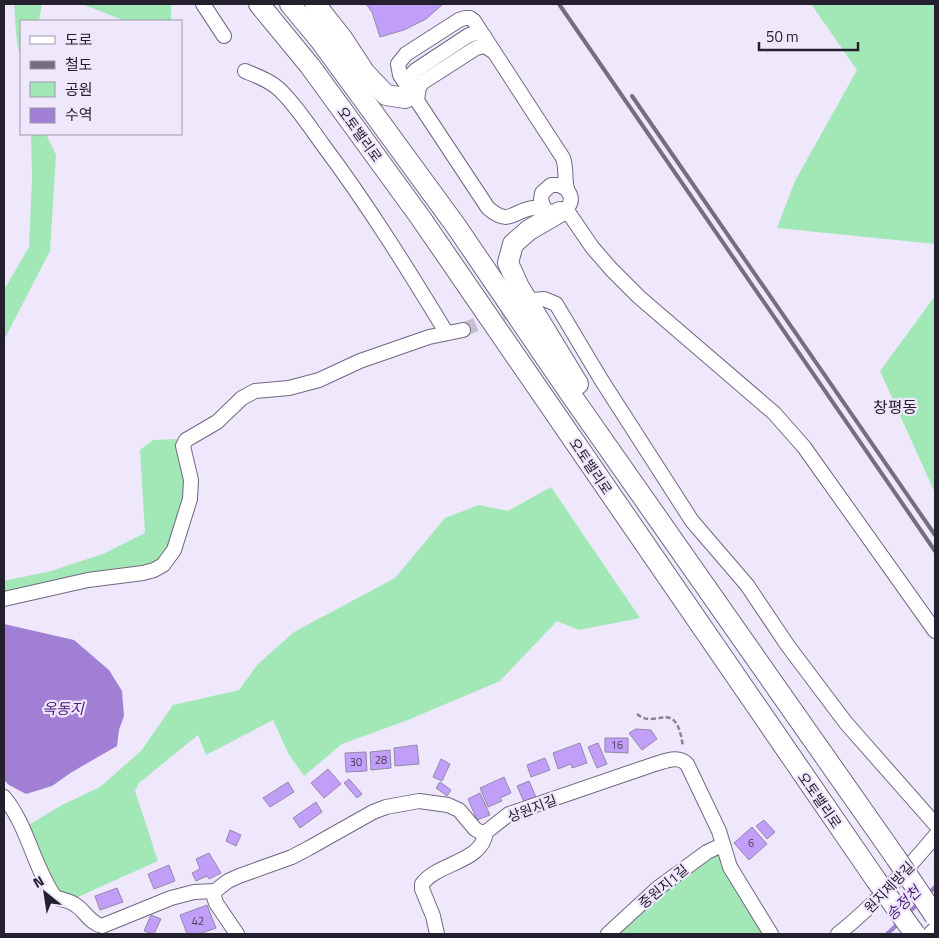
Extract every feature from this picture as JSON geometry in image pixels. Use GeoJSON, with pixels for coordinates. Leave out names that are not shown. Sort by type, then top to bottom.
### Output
{"type":"FeatureCollection","features":[{"type":"Feature","properties":{"kind":"highway","name":"오토밸리로"},"geometry":{"type":"LineString","coordinates":[[259,4],[310,66],[420,217],[915,934]]}},
{"type":"Feature","properties":{"kind":"highway","name":"오토밸리로"},"geometry":{"type":"LineString","coordinates":[[290,4],[320,40],[456,226],[935,916]]}},
{"type":"Feature","properties":{"kind":"highway"},"geometry":{"type":"LineString","coordinates":[[315,4],[342,38],[365,73],[386,94],[405,98],[410,91]]}},
{"type":"Feature","properties":{"kind":"highway"},"geometry":{"type":"LineString","coordinates":[[557,210],[529,230],[514,244],[508,264],[519,287],[560,352],[639,492]]}},
{"type":"Feature","properties":{"kind":"street"},"geometry":{"type":"LineString","coordinates":[[203,4],[224,36]]}},
{"type":"Feature","properties":{"kind":"street"},"geometry":{"type":"LineString","coordinates":[[325,4],[380,80],[388,85],[394,85],[410,91],[476,48],[485,46],[494,52]]}},
{"type":"Feature","properties":{"kind":"street"},"geometry":{"type":"LineString","coordinates":[[470,18],[484,36],[563,158],[567,172],[567,189],[571,202],[557,210],[528,209],[510,217],[502,216],[488,208],[398,70],[401,59],[406,54],[459,20],[470,18]]}},
{"type":"Feature","properties":{"kind":"street"},"geometry":{"type":"LineString","coordinates":[[410,91],[409,77],[416,70],[469,35],[477,33],[484,36]]}},
{"type":"Feature","properties":{"kind":"street"},"geometry":{"type":"LineString","coordinates":[[245,71],[281,90],[295,108],[364,200],[446,332]]}},
{"type":"Feature","properties":{"kind":"street"},"geometry":{"type":"LineString","coordinates":[[567,189],[559,185],[551,185],[542,193],[541,200],[557,210],[639,297],[774,413],[790,430],[810,454],[935,631]]}},
{"type":"Feature","properties":{"kind":"street"},"geometry":{"type":"LineString","coordinates":[[533,300],[544,299],[556,304],[602,381],[692,521],[746,585],[788,646],[846,723],[935,824]]}},
{"type":"Feature","properties":{"kind":"street"},"geometry":{"type":"LineString","coordinates":[[4,599],[88,580],[143,573],[154,570],[162,565],[174,550],[190,500],[191,480],[184,453],[186,440],[217,422],[242,398],[255,391],[289,388],[318,380],[360,361],[446,332],[463,330]]}},
{"type":"Feature","properties":{"kind":"street"},"geometry":{"type":"LineString","coordinates":[[682,759],[687,764],[719,831],[730,867],[771,934]]}},
{"type":"Feature","properties":{"kind":"street","name":"상원지길"},"geometry":{"type":"LineString","coordinates":[[486,832],[509,814],[655,764],[682,759]]}},
{"type":"Feature","properties":{"kind":"street"},"geometry":{"type":"LineString","coordinates":[[4,797],[16,814],[42,876],[55,897],[72,903],[92,922],[105,930],[171,898],[194,892],[215,891],[228,881],[239,876],[292,857],[373,812],[394,805],[419,801],[448,804],[459,810],[475,829],[480,832],[486,832],[485,838],[476,851],[429,877],[422,884],[422,889],[433,916],[436,934]]}},
{"type":"Feature","properties":{"kind":"street","name":"원지제방길"},"geometry":{"type":"LineString","coordinates":[[838,934],[857,919],[891,886],[935,836]]}},
{"type":"Feature","properties":{"kind":"street","name":"중원지1길"},"geometry":{"type":"LineString","coordinates":[[608,934],[658,888],[707,852],[722,845]]}},
{"type":"Feature","properties":{"kind":"street"},"geometry":{"type":"LineString","coordinates":[[215,891],[214,897],[216,902],[237,934]]}},
{"type":"Feature","properties":{"kind":"street"},"geometry":{"type":"LineString","coordinates":[[930,934],[935,929]]}},
{"type":"Feature","properties":{"kind":"path"},"geometry":{"type":"LineString","coordinates":[[637,714],[642,718],[650,720],[666,716],[674,721],[682,739],[684,752],[682,759]]}},
{"type":"Feature","properties":{"kind":"green space"},"geometry":{"type":"Polygon","coordinates":[[[14,4],[42,4],[39,20],[20,20],[20,55],[14,4]]]}},
{"type":"Feature","properties":{"kind":"green space"},"geometry":{"type":"Polygon","coordinates":[[[82,4],[171,4],[171,20],[122,20],[82,4]]]}},
{"type":"Feature","properties":{"kind":"green space"},"geometry":{"type":"Polygon","coordinates":[[[811,4],[935,4],[935,244],[777,228],[795,181],[857,70],[811,4]]]}},
{"type":"Feature","properties":{"kind":"green space"},"geometry":{"type":"Polygon","coordinates":[[[31,135],[46,135],[56,155],[50,251],[4,340],[4,290],[29,247],[32,178],[31,135]]]}},
{"type":"Feature","properties":{"kind":"green space"},"geometry":{"type":"Polygon","coordinates":[[[935,296],[935,493],[880,371],[935,296]]]}},
{"type":"Feature","properties":{"kind":"green space"},"geometry":{"type":"Polygon","coordinates":[[[179,439],[182,444],[188,476],[176,536],[161,563],[4,597],[4,581],[51,571],[103,554],[145,533],[140,450],[153,440],[179,439]]]}},
{"type":"Feature","properties":{"kind":"green space"},"geometry":{"type":"Polygon","coordinates":[[[551,487],[640,618],[579,630],[557,621],[500,681],[408,720],[342,744],[304,776],[288,753],[273,720],[206,755],[198,735],[139,783],[135,791],[158,861],[78,897],[58,893],[27,826],[60,806],[100,787],[141,751],[173,705],[239,690],[258,664],[294,632],[395,578],[445,518],[479,505],[508,511],[551,487]]]}},
{"type":"Feature","properties":{"kind":"green space"},"geometry":{"type":"Polygon","coordinates":[[[720,852],[767,934],[611,934],[686,870],[720,852]]]}},
{"type":"Feature","properties":{"kind":"water","name":"옥동지"},"geometry":{"type":"Polygon","coordinates":[[[4,624],[74,640],[109,670],[122,691],[124,716],[119,730],[117,746],[52,786],[26,794],[9,785],[4,780],[4,624]]]}},
{"type":"Feature","properties":{"kind":"building"},"geometry":{"type":"Polygon","coordinates":[[[366,4],[443,4],[426,19],[404,30],[380,37],[372,12],[366,4]]]}},
{"type":"Feature","properties":{"kind":"building"},"geometry":{"type":"Polygon","coordinates":[[[636,729],[651,730],[657,739],[642,750],[629,733],[636,729]]]}},
{"type":"Feature","properties":{"kind":"building"},"geometry":{"type":"Polygon","coordinates":[[[605,738],[628,738],[628,753],[605,752],[605,738]]]}},
{"type":"Feature","properties":{"kind":"building"},"geometry":{"type":"Polygon","coordinates":[[[580,743],[587,763],[572,768],[571,764],[558,769],[553,753],[580,743]]]}},
{"type":"Feature","properties":{"kind":"building"},"geometry":{"type":"Polygon","coordinates":[[[598,743],[607,764],[597,768],[588,747],[598,743]]]}},
{"type":"Feature","properties":{"kind":"building"},"geometry":{"type":"Polygon","coordinates":[[[417,745],[419,764],[395,766],[394,748],[417,745]]]}},
{"type":"Feature","properties":{"kind":"building"},"geometry":{"type":"Polygon","coordinates":[[[390,750],[391,768],[371,770],[370,752],[390,750]]]}},
{"type":"Feature","properties":{"kind":"building"},"geometry":{"type":"Polygon","coordinates":[[[366,752],[367,771],[346,772],[345,753],[366,752]]]}},
{"type":"Feature","properties":{"kind":"building"},"geometry":{"type":"Polygon","coordinates":[[[545,758],[550,770],[531,777],[527,765],[545,758]]]}},
{"type":"Feature","properties":{"kind":"building"},"geometry":{"type":"Polygon","coordinates":[[[441,759],[450,764],[442,781],[433,777],[441,759]]]}},
{"type":"Feature","properties":{"kind":"building"},"geometry":{"type":"Polygon","coordinates":[[[328,769],[341,784],[324,798],[311,783],[328,769]]]}},
{"type":"Feature","properties":{"kind":"building"},"geometry":{"type":"Polygon","coordinates":[[[504,777],[511,793],[500,798],[502,801],[488,807],[480,788],[504,777]]]}},
{"type":"Feature","properties":{"kind":"building"},"geometry":{"type":"Polygon","coordinates":[[[349,779],[362,794],[357,798],[344,783],[349,779]]]}},
{"type":"Feature","properties":{"kind":"building"},"geometry":{"type":"Polygon","coordinates":[[[529,781],[536,797],[524,802],[517,786],[529,781]]]}},
{"type":"Feature","properties":{"kind":"building"},"geometry":{"type":"Polygon","coordinates":[[[288,782],[294,792],[270,807],[263,798],[288,782]]]}},
{"type":"Feature","properties":{"kind":"building"},"geometry":{"type":"Polygon","coordinates":[[[440,782],[451,790],[447,796],[436,788],[440,782]]]}},
{"type":"Feature","properties":{"kind":"building"},"geometry":{"type":"Polygon","coordinates":[[[480,793],[490,815],[477,820],[468,799],[480,793]]]}},
{"type":"Feature","properties":{"kind":"building"},"geometry":{"type":"Polygon","coordinates":[[[316,802],[322,812],[300,828],[293,818],[316,802]]]}},
{"type":"Feature","properties":{"kind":"building"},"geometry":{"type":"Polygon","coordinates":[[[764,820],[775,832],[767,839],[756,826],[764,820]]]}},
{"type":"Feature","properties":{"kind":"building"},"geometry":{"type":"Polygon","coordinates":[[[752,827],[767,844],[749,860],[734,843],[752,827]]]}},
{"type":"Feature","properties":{"kind":"building"},"geometry":{"type":"Polygon","coordinates":[[[230,830],[241,835],[236,846],[226,841],[230,830]]]}},
{"type":"Feature","properties":{"kind":"building"},"geometry":{"type":"Polygon","coordinates":[[[209,853],[221,873],[209,879],[207,876],[196,881],[192,873],[200,869],[196,859],[209,853]]]}},
{"type":"Feature","properties":{"kind":"building"},"geometry":{"type":"Polygon","coordinates":[[[169,865],[175,881],[154,889],[148,874],[169,865]]]}},
{"type":"Feature","properties":{"kind":"building"},"geometry":{"type":"Polygon","coordinates":[[[117,888],[123,902],[100,910],[95,896],[117,888]]]}},
{"type":"Feature","properties":{"kind":"building"},"geometry":{"type":"Polygon","coordinates":[[[207,905],[216,928],[199,934],[187,934],[180,915],[207,905]]]}},
{"type":"Feature","properties":{"kind":"building"},"geometry":{"type":"Polygon","coordinates":[[[151,915],[161,919],[154,934],[144,931],[151,915]]]}},
{"type":"Feature","properties":{"kind":"waterway","name":"송정천"},"geometry":{"type":"LineString","coordinates":[[928,894],[935,887]]}},
{"type":"Feature","properties":{"kind":"waterway","name":"송정천"},"geometry":{"type":"LineString","coordinates":[[908,913],[919,903]]}},
{"type":"Feature","properties":{"kind":"waterway","name":"송정천"},"geometry":{"type":"LineString","coordinates":[[887,934],[900,922]]}},
{"type":"Feature","properties":{"kind":"tunnel"},"geometry":{"type":"LineString","coordinates":[[463,330],[519,306]]}},
{"type":"Feature","properties":{"kind":"railway"},"geometry":{"type":"LineString","coordinates":[[559,4],[935,551]]}},
{"type":"Feature","properties":{"kind":"railway"},"geometry":{"type":"LineString","coordinates":[[632,96],[935,535]]}},
{"type":"Feature","properties":{"kind":"district","name":"창평동"},"geometry":{"type":"Point","coordinates":[895,407]}}]}
